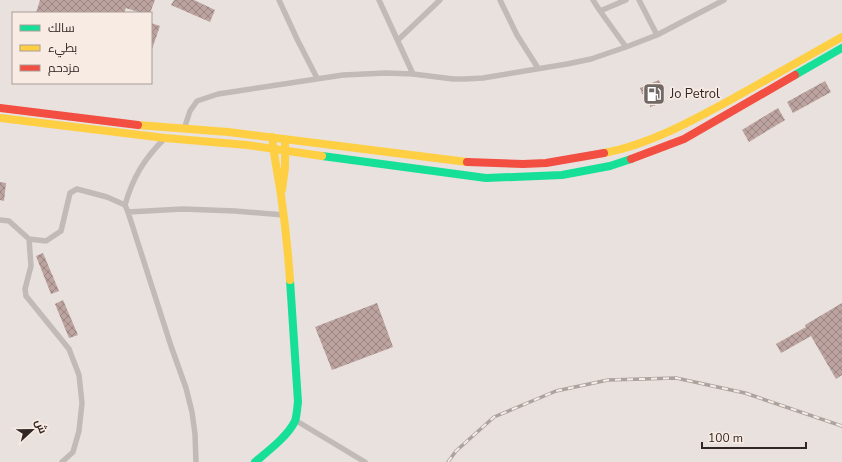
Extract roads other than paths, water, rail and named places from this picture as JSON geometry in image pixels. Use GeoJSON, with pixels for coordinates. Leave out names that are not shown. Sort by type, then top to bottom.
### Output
{"type":"FeatureCollection","features":[{"type":"Feature","properties":{"kind":"main road"},"geometry":{"type":"LineString","coordinates":[[831,44],[836,36],[842,31]]}},
{"type":"Feature","properties":{"kind":"main road"},"geometry":{"type":"LineString","coordinates":[[0,108],[108,122],[272,137],[466,162],[523,164],[569,160],[620,150],[669,131],[703,115],[842,38]]}},
{"type":"Feature","properties":{"kind":"main road"},"geometry":{"type":"LineString","coordinates":[[0,118],[165,138],[247,145],[486,178],[562,175],[610,166],[684,139],[842,48]]}},
{"type":"Feature","properties":{"kind":"main road"},"geometry":{"type":"LineString","coordinates":[[833,53],[842,52]]}},
{"type":"Feature","properties":{"kind":"main road"},"geometry":{"type":"LineString","coordinates":[[255,462],[282,438],[295,420],[298,402],[288,247],[281,193],[275,167],[272,137]]}},
{"type":"Feature","properties":{"kind":"main road"},"geometry":{"type":"LineString","coordinates":[[281,193],[284,180],[285,139]]}},
{"type":"Feature","properties":{"kind":"street"},"geometry":{"type":"LineString","coordinates":[[279,0],[296,39],[317,78]]}},
{"type":"Feature","properties":{"kind":"street"},"geometry":{"type":"LineString","coordinates":[[379,0],[413,74]]}},
{"type":"Feature","properties":{"kind":"street"},"geometry":{"type":"LineString","coordinates":[[398,40],[440,0]]}},
{"type":"Feature","properties":{"kind":"street"},"geometry":{"type":"LineString","coordinates":[[593,0],[626,47]]}},
{"type":"Feature","properties":{"kind":"street"},"geometry":{"type":"LineString","coordinates":[[600,12],[626,0]]}},
{"type":"Feature","properties":{"kind":"street"},"geometry":{"type":"LineString","coordinates":[[639,0],[657,35]]}},
{"type":"Feature","properties":{"kind":"street"},"geometry":{"type":"LineString","coordinates":[[184,129],[193,105],[203,98],[218,94],[344,75],[386,73],[413,74],[453,79],[471,79],[567,64],[626,47],[657,35],[713,2],[724,0]]}},
{"type":"Feature","properties":{"kind":"street"},"geometry":{"type":"LineString","coordinates":[[501,1],[517,35],[538,68]]}},
{"type":"Feature","properties":{"kind":"street"},"geometry":{"type":"LineString","coordinates":[[165,138],[142,163],[129,189],[125,205],[186,388],[192,412],[195,434],[196,462]]}},
{"type":"Feature","properties":{"kind":"street"},"geometry":{"type":"LineString","coordinates":[[0,220],[9,221],[29,239],[46,241],[61,231],[70,193],[77,189],[108,197],[125,205]]}},
{"type":"Feature","properties":{"kind":"street"},"geometry":{"type":"LineString","coordinates":[[128,212],[183,209],[284,215]]}},
{"type":"Feature","properties":{"kind":"street"},"geometry":{"type":"LineString","coordinates":[[29,239],[31,266],[25,289],[26,296],[69,349],[79,375],[82,403],[79,431],[73,452],[62,462]]}},
{"type":"Feature","properties":{"kind":"street"},"geometry":{"type":"LineString","coordinates":[[295,420],[365,462]]}},
{"type":"Feature","properties":{"kind":"railway"},"geometry":{"type":"LineString","coordinates":[[448,462],[456,451],[494,417],[556,391],[608,380],[676,378],[745,393],[842,426]]}},
{"type":"Feature","properties":{"kind":"place","name":"Jo Petrol"},"geometry":{"type":"Point","coordinates":[654,94]}}]}
